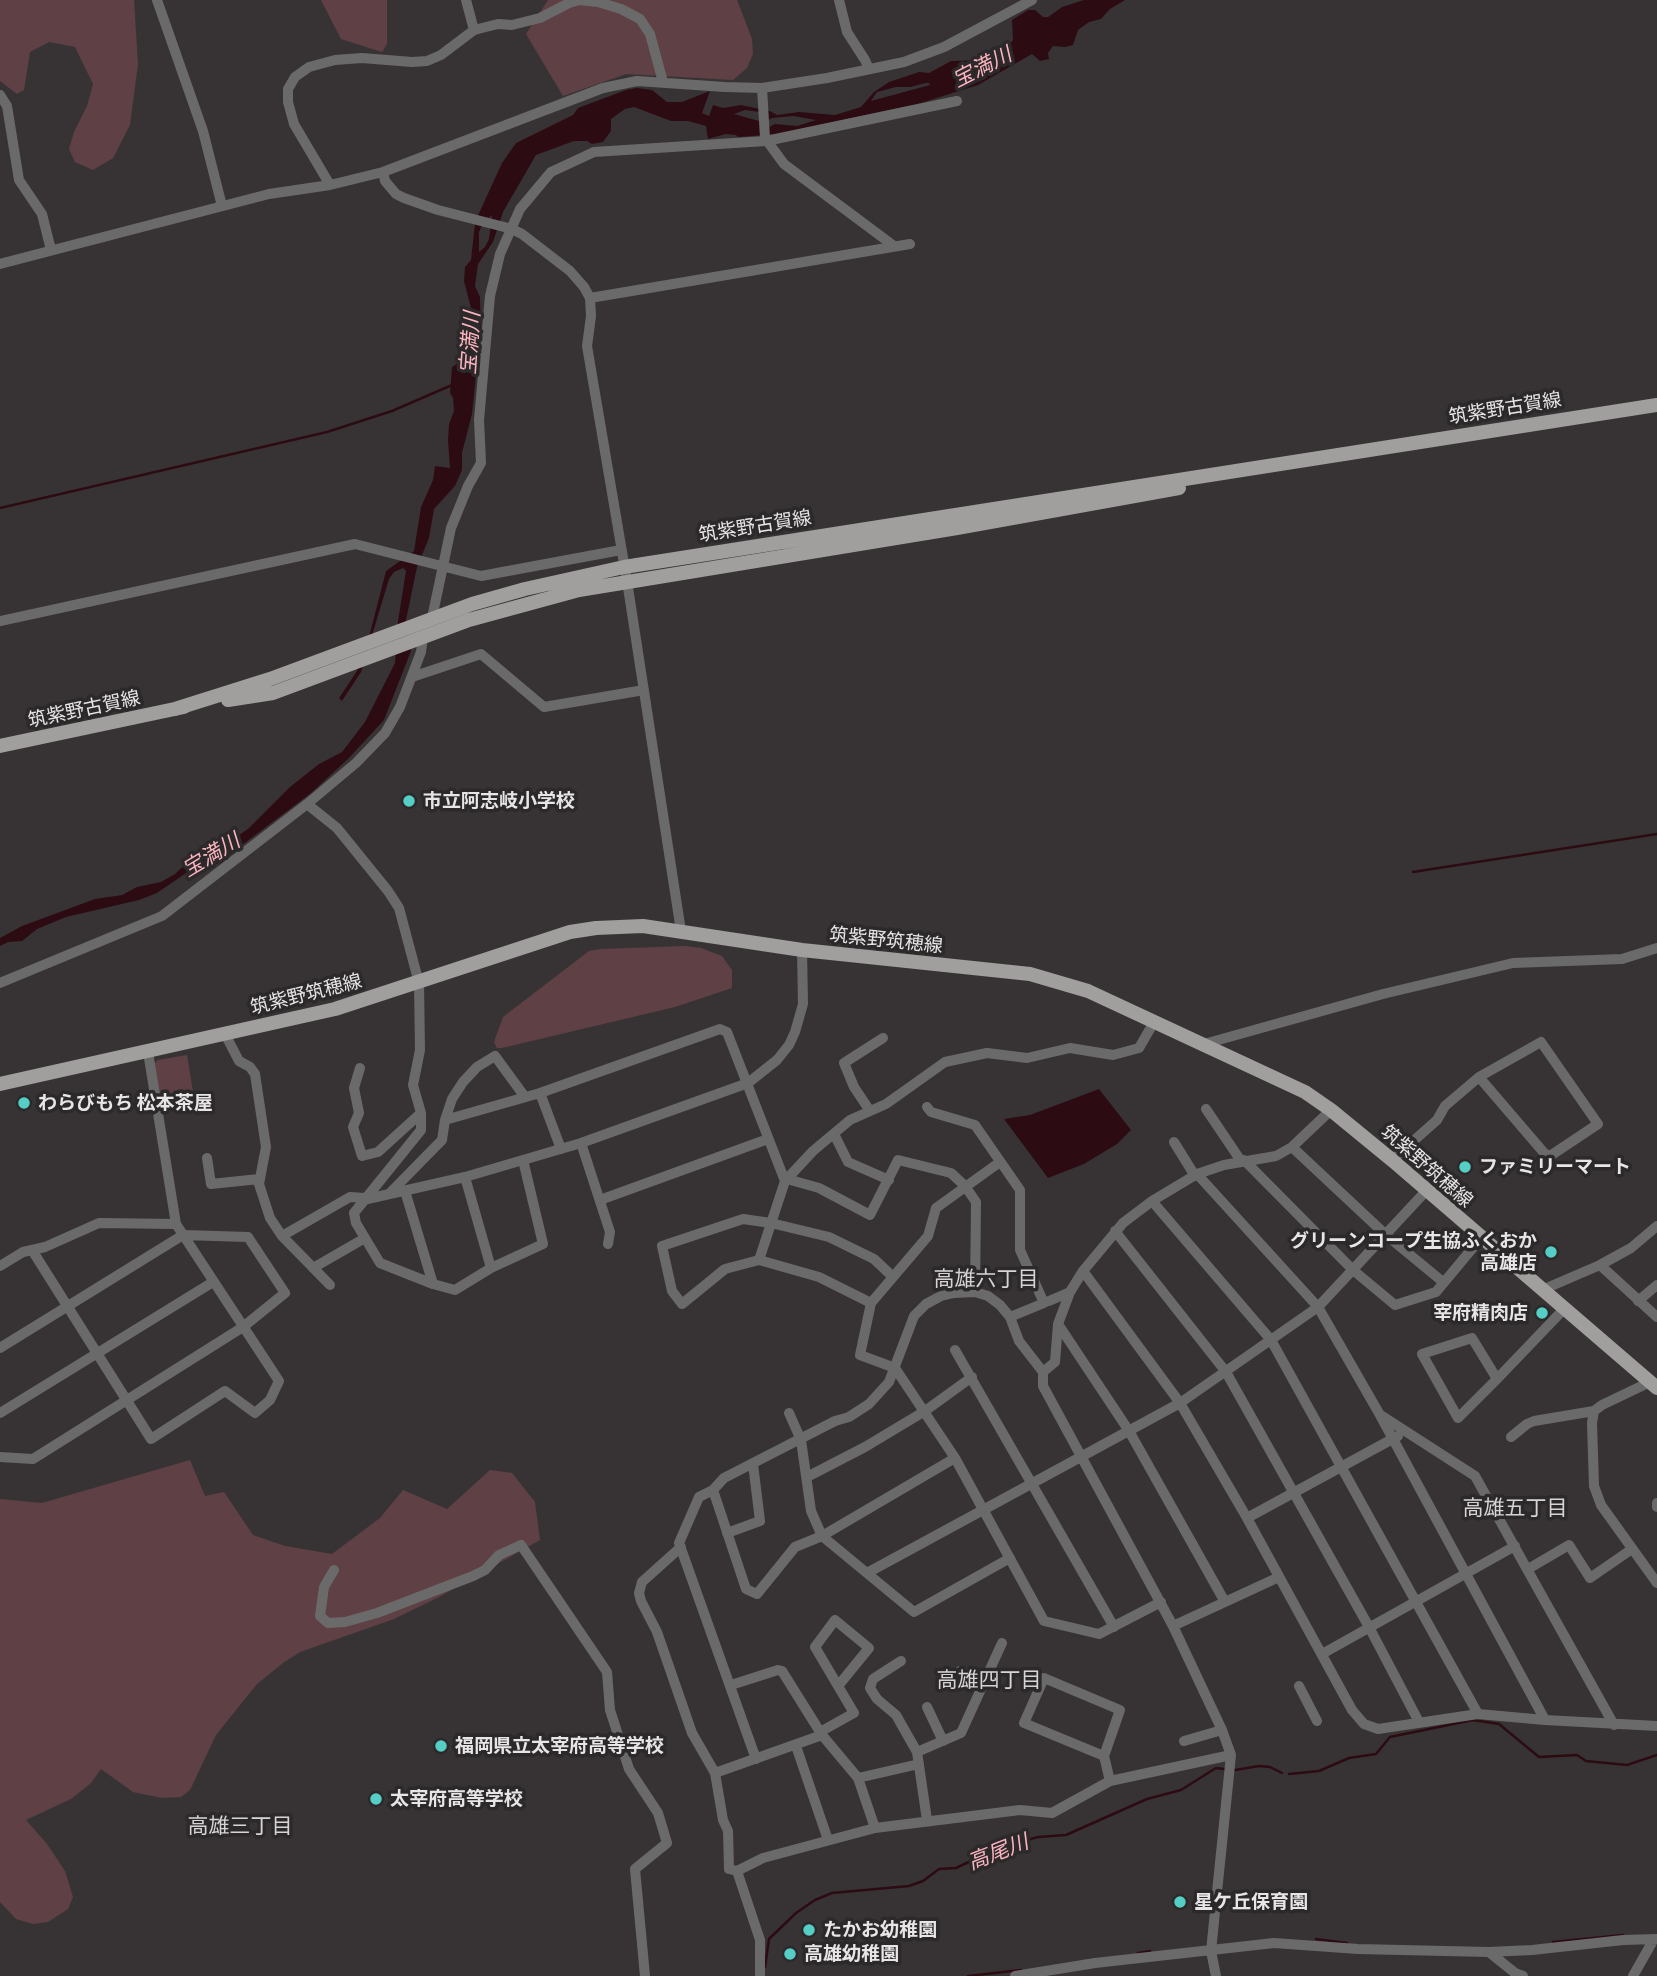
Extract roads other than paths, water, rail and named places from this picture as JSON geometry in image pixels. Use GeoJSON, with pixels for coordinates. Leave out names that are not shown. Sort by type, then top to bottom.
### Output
{"type":"FeatureCollection","features":[{"type":"Feature","properties":{"kind":"main road","name":"筑紫野古賀線"},"geometry":{"type":"LineString","coordinates":[[418,634],[432,618],[525,589],[1067,509],[1238,477],[1358,450],[1657,405]]}},
{"type":"Feature","properties":{"kind":"main road","name":"筑紫野古賀線"},"geometry":{"type":"LineString","coordinates":[[0,746],[175,709],[273,693],[356,655],[418,634],[579,590],[626,574]]}},
{"type":"Feature","properties":{"kind":"main road","name":"筑紫野筑穂線"},"geometry":{"type":"LineString","coordinates":[[0,1084],[335,1009],[570,932],[596,928],[643,926],[802,950],[1030,974],[1088,991],[1296,1087],[1331,1110],[1653,1385]]}},
{"type":"Feature","properties":{"kind":"street"},"geometry":{"type":"LineString","coordinates":[[158,0],[203,131],[222,206]]}},
{"type":"Feature","properties":{"kind":"street"},"geometry":{"type":"LineString","coordinates":[[466,0],[474,30]]}},
{"type":"Feature","properties":{"kind":"street"},"geometry":{"type":"LineString","coordinates":[[330,185],[295,124],[288,102],[288,89],[295,77],[309,67],[335,60],[362,58],[427,61],[441,55],[474,30],[540,18],[579,0],[621,9],[640,19],[650,34],[663,82]]}},
{"type":"Feature","properties":{"kind":"street"},"geometry":{"type":"LineString","coordinates":[[839,0],[847,32],[869,69]]}},
{"type":"Feature","properties":{"kind":"street"},"geometry":{"type":"LineString","coordinates":[[0,264],[269,194],[330,185],[383,172],[603,88],[637,80],[762,89],[904,62],[944,47],[1032,0]]}},
{"type":"Feature","properties":{"kind":"street"},"geometry":{"type":"LineString","coordinates":[[762,89],[766,140],[784,164],[894,246]]}},
{"type":"Feature","properties":{"kind":"street"},"geometry":{"type":"LineString","coordinates":[[0,95],[6,106],[19,180],[41,214],[51,250]]}},
{"type":"Feature","properties":{"kind":"street"},"geometry":{"type":"LineString","coordinates":[[432,618],[441,565],[451,528],[468,486],[481,463],[479,420],[490,296],[500,254],[509,228],[520,209],[551,172],[594,152],[766,140],[957,101]]}},
{"type":"Feature","properties":{"kind":"street"},"geometry":{"type":"LineString","coordinates":[[383,172],[385,181],[396,194],[438,210],[509,228],[569,271],[590,298],[591,316],[587,346],[626,574],[681,931]]}},
{"type":"Feature","properties":{"kind":"street"},"geometry":{"type":"LineString","coordinates":[[590,298],[910,244]]}},
{"type":"Feature","properties":{"kind":"street"},"geometry":{"type":"LineString","coordinates":[[0,621],[355,544],[481,576],[621,550]]}},
{"type":"Feature","properties":{"kind":"street"},"geometry":{"type":"LineString","coordinates":[[0,983],[162,916],[307,804],[356,763],[385,733],[400,708],[421,652],[418,634]]}},
{"type":"Feature","properties":{"kind":"street"},"geometry":{"type":"LineString","coordinates":[[411,677],[481,654],[544,707],[644,690]]}},
{"type":"Feature","properties":{"kind":"street"},"geometry":{"type":"LineString","coordinates":[[307,804],[337,828],[399,908],[419,983],[420,1050],[412,1085],[421,1113],[421,1130],[354,1213],[354,1218],[383,1266],[455,1290],[491,1268],[542,1244],[523,1160]]}},
{"type":"Feature","properties":{"kind":"street"},"geometry":{"type":"LineString","coordinates":[[1204,1044],[1383,994],[1513,962],[1622,959],[1657,948]]}},
{"type":"Feature","properties":{"kind":"street"},"geometry":{"type":"LineString","coordinates":[[282,1236],[350,1197],[364,1199],[388,1195],[465,1177],[580,1143],[748,1083],[777,1060],[795,1032],[803,1004],[802,950]]}},
{"type":"Feature","properties":{"kind":"street"},"geometry":{"type":"LineString","coordinates":[[759,1260],[786,1180],[813,1151],[850,1120],[886,1104],[946,1062],[987,1053],[1027,1058],[1070,1048],[1113,1055],[1139,1048],[1154,1022]]}},
{"type":"Feature","properties":{"kind":"street"},"geometry":{"type":"LineString","coordinates":[[445,1120],[540,1093],[720,1029],[727,1032],[786,1180]]}},
{"type":"Feature","properties":{"kind":"street"},"geometry":{"type":"LineString","coordinates":[[225,1034],[239,1060],[255,1074],[266,1147],[259,1179],[270,1218],[282,1236],[330,1286]]}},
{"type":"Feature","properties":{"kind":"street"},"geometry":{"type":"LineString","coordinates":[[870,1111],[854,1087],[844,1063],[883,1038]]}},
{"type":"Feature","properties":{"kind":"street"},"geometry":{"type":"LineString","coordinates":[[1392,1160],[1437,1120],[1445,1106],[1479,1077],[1541,1042],[1598,1124],[1550,1156],[1545,1154],[1479,1077]]}},
{"type":"Feature","properties":{"kind":"street"},"geometry":{"type":"LineString","coordinates":[[32,1250],[151,1439],[225,1391],[255,1413],[270,1400],[279,1381],[176,1224],[148,1052]]}},
{"type":"Feature","properties":{"kind":"street"},"geometry":{"type":"LineString","coordinates":[[388,1195],[442,1140],[452,1099],[477,1067],[495,1056],[525,1097]]}},
{"type":"Feature","properties":{"kind":"street"},"geometry":{"type":"LineString","coordinates":[[360,1068],[354,1088],[359,1113],[353,1127],[362,1156],[378,1152],[421,1113]]}},
{"type":"Feature","properties":{"kind":"street"},"geometry":{"type":"LineString","coordinates":[[540,1093],[561,1149]]}},
{"type":"Feature","properties":{"kind":"street"},"geometry":{"type":"LineString","coordinates":[[928,1107],[930,1112],[975,1125],[1020,1191],[1020,1250],[1044,1303],[1010,1317]]}},
{"type":"Feature","properties":{"kind":"street"},"geometry":{"type":"LineString","coordinates":[[1206,1110],[1243,1161],[1353,1270],[1395,1305],[1436,1292],[1481,1238]]}},
{"type":"Feature","properties":{"kind":"street"},"geometry":{"type":"LineString","coordinates":[[1043,1372],[1055,1362],[1058,1324],[1070,1293],[1083,1271],[1115,1231],[1152,1201],[1196,1175],[1243,1161],[1271,1158],[1292,1147],[1331,1110]]}},
{"type":"Feature","properties":{"kind":"street"},"geometry":{"type":"LineString","coordinates":[[834,1134],[848,1162],[888,1180]]}},
{"type":"Feature","properties":{"kind":"street"},"geometry":{"type":"LineString","coordinates":[[600,1200],[768,1139]]}},
{"type":"Feature","properties":{"kind":"street"},"geometry":{"type":"LineString","coordinates":[[1174,1142],[1196,1175],[1318,1307],[1380,1415],[1545,1720]]}},
{"type":"Feature","properties":{"kind":"street"},"geometry":{"type":"LineString","coordinates":[[580,1143],[610,1232],[608,1244]]}},
{"type":"Feature","properties":{"kind":"street"},"geometry":{"type":"LineString","coordinates":[[1292,1147],[1386,1235],[1443,1282]]}},
{"type":"Feature","properties":{"kind":"street"},"geometry":{"type":"LineString","coordinates":[[206,1158],[211,1184],[259,1179]]}},
{"type":"Feature","properties":{"kind":"street"},"geometry":{"type":"LineString","coordinates":[[786,1180],[819,1188],[870,1215],[898,1160],[951,1173],[965,1186],[976,1202],[975,1292]]}},
{"type":"Feature","properties":{"kind":"street"},"geometry":{"type":"LineString","coordinates":[[1000,1162],[936,1208],[928,1236],[871,1303],[860,1355],[895,1368],[925,1411],[984,1509],[1044,1621],[1100,1634],[1160,1602]]}},
{"type":"Feature","properties":{"kind":"street"},"geometry":{"type":"LineString","coordinates":[[465,1177],[491,1268]]}},
{"type":"Feature","properties":{"kind":"street"},"geometry":{"type":"LineString","coordinates":[[405,1191],[433,1284]]}},
{"type":"Feature","properties":{"kind":"street"},"geometry":{"type":"LineString","coordinates":[[867,1573],[1180,1403],[1226,1372],[1318,1307],[1426,1191]]}},
{"type":"Feature","properties":{"kind":"street"},"geometry":{"type":"LineString","coordinates":[[1152,1201],[1271,1340],[1478,1714]]}},
{"type":"Feature","properties":{"kind":"street"},"geometry":{"type":"LineString","coordinates":[[871,1303],[819,1277],[759,1260],[726,1269],[682,1304],[672,1291],[662,1246],[743,1219],[829,1237],[874,1259],[893,1277]]}},
{"type":"Feature","properties":{"kind":"street"},"geometry":{"type":"LineString","coordinates":[[0,1266],[23,1252],[45,1247],[99,1223],[176,1224]]}},
{"type":"Feature","properties":{"kind":"street"},"geometry":{"type":"LineString","coordinates":[[1542,1290],[1600,1265],[1631,1248],[1657,1226]]}},
{"type":"Feature","properties":{"kind":"street"},"geometry":{"type":"LineString","coordinates":[[1115,1231],[1226,1372],[1419,1722]]}},
{"type":"Feature","properties":{"kind":"street"},"geometry":{"type":"LineString","coordinates":[[0,1348],[183,1235],[248,1237],[285,1293],[243,1327],[33,1459],[0,1457]]}},
{"type":"Feature","properties":{"kind":"street"},"geometry":{"type":"LineString","coordinates":[[313,1268],[365,1237]]}},
{"type":"Feature","properties":{"kind":"street"},"geometry":{"type":"LineString","coordinates":[[1600,1265],[1657,1317]]}},
{"type":"Feature","properties":{"kind":"street"},"geometry":{"type":"LineString","coordinates":[[1083,1271],[1180,1403],[1247,1518],[1352,1710],[1364,1724],[1378,1729],[1478,1714],[1657,1726]]}},
{"type":"Feature","properties":{"kind":"street"},"geometry":{"type":"LineString","coordinates":[[0,1413],[213,1282]]}},
{"type":"Feature","properties":{"kind":"street"},"geometry":{"type":"LineString","coordinates":[[1638,1301],[1657,1285]]}},
{"type":"Feature","properties":{"kind":"street"},"geometry":{"type":"LineString","coordinates":[[756,1759],[680,1544],[699,1497],[713,1490],[724,1478],[849,1417],[869,1404],[886,1386],[914,1316],[926,1304],[947,1294],[975,1292],[994,1300],[1010,1317],[1019,1341],[1043,1372],[1043,1386],[1173,1626],[1231,1755],[1211,1951],[1216,1976]]}},
{"type":"Feature","properties":{"kind":"street"},"geometry":{"type":"LineString","coordinates":[[1049,1301],[1070,1293]]}},
{"type":"Feature","properties":{"kind":"street"},"geometry":{"type":"LineString","coordinates":[[1497,1379],[1472,1338],[1422,1354],[1458,1418],[1497,1379],[1564,1309]]}},
{"type":"Feature","properties":{"kind":"street"},"geometry":{"type":"LineString","coordinates":[[1058,1324],[1129,1430],[1225,1602]]}},
{"type":"Feature","properties":{"kind":"street"},"geometry":{"type":"LineString","coordinates":[[955,1350],[1114,1627]]}},
{"type":"Feature","properties":{"kind":"street"},"geometry":{"type":"LineString","coordinates":[[807,1477],[865,1447],[925,1411],[972,1377]]}},
{"type":"Feature","properties":{"kind":"street"},"geometry":{"type":"LineString","coordinates":[[1511,1437],[1534,1421],[1594,1411],[1602,1405],[1653,1385]]}},
{"type":"Feature","properties":{"kind":"street"},"geometry":{"type":"LineString","coordinates":[[1594,1411],[1594,1486],[1601,1505],[1657,1583]]}},
{"type":"Feature","properties":{"kind":"street"},"geometry":{"type":"LineString","coordinates":[[789,1413],[801,1440],[811,1511],[822,1535],[914,1612],[1010,1558]]}},
{"type":"Feature","properties":{"kind":"street"},"geometry":{"type":"LineString","coordinates":[[1380,1415],[1475,1476],[1614,1725]]}},
{"type":"Feature","properties":{"kind":"street"},"geometry":{"type":"LineString","coordinates":[[1247,1518],[1406,1432]]}},
{"type":"Feature","properties":{"kind":"street"},"geometry":{"type":"LineString","coordinates":[[713,1490],[746,1589],[757,1594],[795,1547],[822,1535],[955,1458]]}},
{"type":"Feature","properties":{"kind":"street"},"geometry":{"type":"LineString","coordinates":[[727,1533],[760,1521],[753,1464]]}},
{"type":"Feature","properties":{"kind":"street"},"geometry":{"type":"LineString","coordinates":[[334,1570],[324,1587],[320,1616],[328,1623],[345,1622],[377,1613],[473,1576],[485,1570],[499,1555],[521,1545],[607,1672],[610,1710],[629,1769],[658,1813],[667,1843],[635,1869],[645,1976]]}},
{"type":"Feature","properties":{"kind":"street"},"geometry":{"type":"LineString","coordinates":[[1528,1569],[1569,1545],[1590,1578],[1632,1549]]}},
{"type":"Feature","properties":{"kind":"street"},"geometry":{"type":"LineString","coordinates":[[1322,1654],[1516,1546]]}},
{"type":"Feature","properties":{"kind":"street"},"geometry":{"type":"LineString","coordinates":[[681,1547],[642,1583],[639,1593],[657,1632],[692,1733],[715,1773],[723,1820],[728,1831],[729,1869],[737,1871],[763,1858],[875,1828],[1020,1810],[1052,1813],[1110,1782],[1231,1755]]}},
{"type":"Feature","properties":{"kind":"street"},"geometry":{"type":"LineString","coordinates":[[1173,1626],[1279,1577]]}},
{"type":"Feature","properties":{"kind":"street"},"geometry":{"type":"LineString","coordinates":[[715,1773],[796,1746],[854,1713],[838,1686],[815,1647],[835,1620],[869,1648],[838,1686]]}},
{"type":"Feature","properties":{"kind":"street"},"geometry":{"type":"LineString","coordinates":[[858,1778],[918,1758],[943,1741],[961,1733],[1002,1643]]}},
{"type":"Feature","properties":{"kind":"street"},"geometry":{"type":"LineString","coordinates":[[901,1661],[873,1679],[870,1688],[877,1699],[896,1715],[918,1758],[927,1820]]}},
{"type":"Feature","properties":{"kind":"street"},"geometry":{"type":"LineString","coordinates":[[731,1685],[782,1671],[821,1734],[858,1778],[875,1828]]}},
{"type":"Feature","properties":{"kind":"street"},"geometry":{"type":"LineString","coordinates":[[960,1671],[983,1681]]}},
{"type":"Feature","properties":{"kind":"street"},"geometry":{"type":"LineString","coordinates":[[1104,1756],[1024,1723],[1044,1678],[1120,1710],[1104,1756],[1110,1782]]}},
{"type":"Feature","properties":{"kind":"street"},"geometry":{"type":"LineString","coordinates":[[1299,1686],[1317,1721]]}},
{"type":"Feature","properties":{"kind":"street"},"geometry":{"type":"LineString","coordinates":[[927,1707],[943,1741]]}},
{"type":"Feature","properties":{"kind":"street"},"geometry":{"type":"LineString","coordinates":[[1184,1741],[1222,1730]]}},
{"type":"Feature","properties":{"kind":"street"},"geometry":{"type":"LineString","coordinates":[[796,1746],[828,1840]]}},
{"type":"Feature","properties":{"kind":"street"},"geometry":{"type":"LineString","coordinates":[[737,1871],[760,1940],[760,1976]]}},
{"type":"Feature","properties":{"kind":"street"},"geometry":{"type":"LineString","coordinates":[[1015,1976],[1095,1963],[1273,1943],[1370,1950],[1489,1952],[1656,1939]]}},
{"type":"Feature","properties":{"kind":"street"},"geometry":{"type":"LineString","coordinates":[[1633,1976],[1656,1939]]}},
{"type":"Feature","properties":{"kind":"street"},"geometry":{"type":"LineString","coordinates":[[1489,1952],[1515,1973],[1523,1976]]}},
{"type":"Feature","properties":{"kind":"water","name":"宝満川"},"geometry":{"type":"Polygon","coordinates":[[[1084,0],[1125,0],[1110,9],[1101,19],[1089,22],[1078,30],[1073,45],[1053,46],[1048,53],[1049,59],[1040,61],[1032,54],[978,85],[921,103],[778,134],[738,137],[726,134],[708,139],[706,126],[688,121],[671,121],[634,107],[625,109],[611,119],[611,131],[603,142],[592,144],[587,141],[574,141],[536,155],[503,212],[493,242],[478,264],[475,286],[480,297],[481,327],[472,414],[462,453],[462,470],[455,486],[434,509],[429,538],[417,567],[406,620],[411,651],[384,720],[349,758],[311,793],[217,864],[192,869],[157,893],[139,900],[66,917],[37,929],[22,941],[8,942],[0,946],[0,938],[22,926],[95,899],[122,895],[137,887],[161,882],[175,874],[197,853],[217,850],[248,829],[290,787],[319,764],[342,752],[365,722],[395,663],[406,571],[403,568],[394,572],[389,579],[361,672],[342,701],[339,698],[357,671],[386,571],[414,551],[421,507],[433,480],[435,466],[450,468],[449,424],[454,411],[450,393],[452,367],[464,359],[472,325],[472,312],[464,281],[465,267],[471,260],[475,223],[502,163],[516,143],[573,115],[578,108],[637,88],[652,90],[667,102],[682,102],[710,91],[702,113],[709,116],[713,105],[723,108],[741,105],[777,115],[799,112],[835,115],[861,107],[874,92],[889,82],[919,72],[929,73],[951,61],[986,60],[1013,40],[1012,20],[1028,10],[1035,10],[1043,17],[1048,17],[1062,7],[1084,0]],[[926,83],[877,92],[871,101],[930,85],[926,83]],[[745,110],[734,114],[759,121],[769,115],[745,110]],[[793,116],[772,118],[760,125],[797,126],[816,120],[793,116]],[[492,215],[483,223],[479,232],[479,252],[489,239],[492,215]]]}},
{"type":"Feature","properties":{"kind":"water"},"geometry":{"type":"Polygon","coordinates":[[[1099,1089],[1131,1130],[1117,1144],[1084,1164],[1048,1178],[1004,1119],[1030,1115],[1099,1089]]]}},
{"type":"Feature","properties":{"kind":"waterway"},"geometry":{"type":"LineString","coordinates":[[0,508],[327,432],[392,411],[452,385]]}},
{"type":"Feature","properties":{"kind":"waterway"},"geometry":{"type":"LineString","coordinates":[[1413,872],[1657,834]]}},
{"type":"Feature","properties":{"kind":"waterway","name":"高尾川"},"geometry":{"type":"LineString","coordinates":[[1289,1774],[1319,1771],[1349,1758],[1376,1754],[1390,1737],[1473,1720],[1499,1724],[1539,1757],[1577,1755],[1586,1761],[1627,1765],[1657,1755]]}},
{"type":"Feature","properties":{"kind":"waterway","name":"高尾川"},"geometry":{"type":"LineString","coordinates":[[1235,1770],[1259,1766],[1270,1767],[1282,1773]]}},
{"type":"Feature","properties":{"kind":"waterway","name":"高尾川"},"geometry":{"type":"LineString","coordinates":[[765,1967],[769,1939],[796,1913],[815,1900],[832,1893],[909,1886],[923,1881],[939,1869],[956,1868],[998,1848],[1038,1837],[1066,1835],[1147,1799],[1181,1790],[1216,1768],[1224,1769]]}},
{"type":"Feature","properties":{"kind":"waterway"},"geometry":{"type":"LineString","coordinates":[[1553,1942],[1623,1935]]}},
{"type":"Feature","properties":{"kind":"waterway"},"geometry":{"type":"LineString","coordinates":[[1316,1939],[1347,1943]]}},
{"type":"Feature","properties":{"kind":"waterway"},"geometry":{"type":"LineString","coordinates":[[1138,1953],[1150,1951]]}},
{"type":"Feature","properties":{"kind":"waterway"},"geometry":{"type":"LineString","coordinates":[[968,1976],[1021,1970]]}},
{"type":"Feature","properties":{"kind":"place","name":"市立阿志岐小学校"},"geometry":{"type":"Point","coordinates":[409,801]}},
{"type":"Feature","properties":{"kind":"place","name":"わらびもち 松本茶屋"},"geometry":{"type":"Point","coordinates":[24,1103]}},
{"type":"Feature","properties":{"kind":"place","name":"ファミリーマート"},"geometry":{"type":"Point","coordinates":[1465,1167]}},
{"type":"Feature","properties":{"kind":"place","name":"グリーンコープ生協ふくおか 高雄店"},"geometry":{"type":"Point","coordinates":[1551,1252]}},
{"type":"Feature","properties":{"kind":"place","name":"宰府精肉店"},"geometry":{"type":"Point","coordinates":[1542,1313]}},
{"type":"Feature","properties":{"kind":"place","name":"福岡県立太宰府高等学校"},"geometry":{"type":"Point","coordinates":[441,1746]}},
{"type":"Feature","properties":{"kind":"place","name":"太宰府高等学校"},"geometry":{"type":"Point","coordinates":[376,1799]}},
{"type":"Feature","properties":{"kind":"place","name":"星ケ丘保育園"},"geometry":{"type":"Point","coordinates":[1180,1902]}},
{"type":"Feature","properties":{"kind":"place","name":"たかお幼稚園"},"geometry":{"type":"Point","coordinates":[809,1930]}},
{"type":"Feature","properties":{"kind":"place","name":"高雄幼稚園"},"geometry":{"type":"Point","coordinates":[790,1954]}},
{"type":"Feature","properties":{"kind":"district","name":"高雄六丁目"},"geometry":{"type":"Point","coordinates":[986,1279]}},
{"type":"Feature","properties":{"kind":"district","name":"高雄五丁目"},"geometry":{"type":"Point","coordinates":[1515,1508]}},
{"type":"Feature","properties":{"kind":"district","name":"高雄四丁目"},"geometry":{"type":"Point","coordinates":[989,1680]}},
{"type":"Feature","properties":{"kind":"district","name":"高雄三丁目"},"geometry":{"type":"Point","coordinates":[240,1826]}}]}
